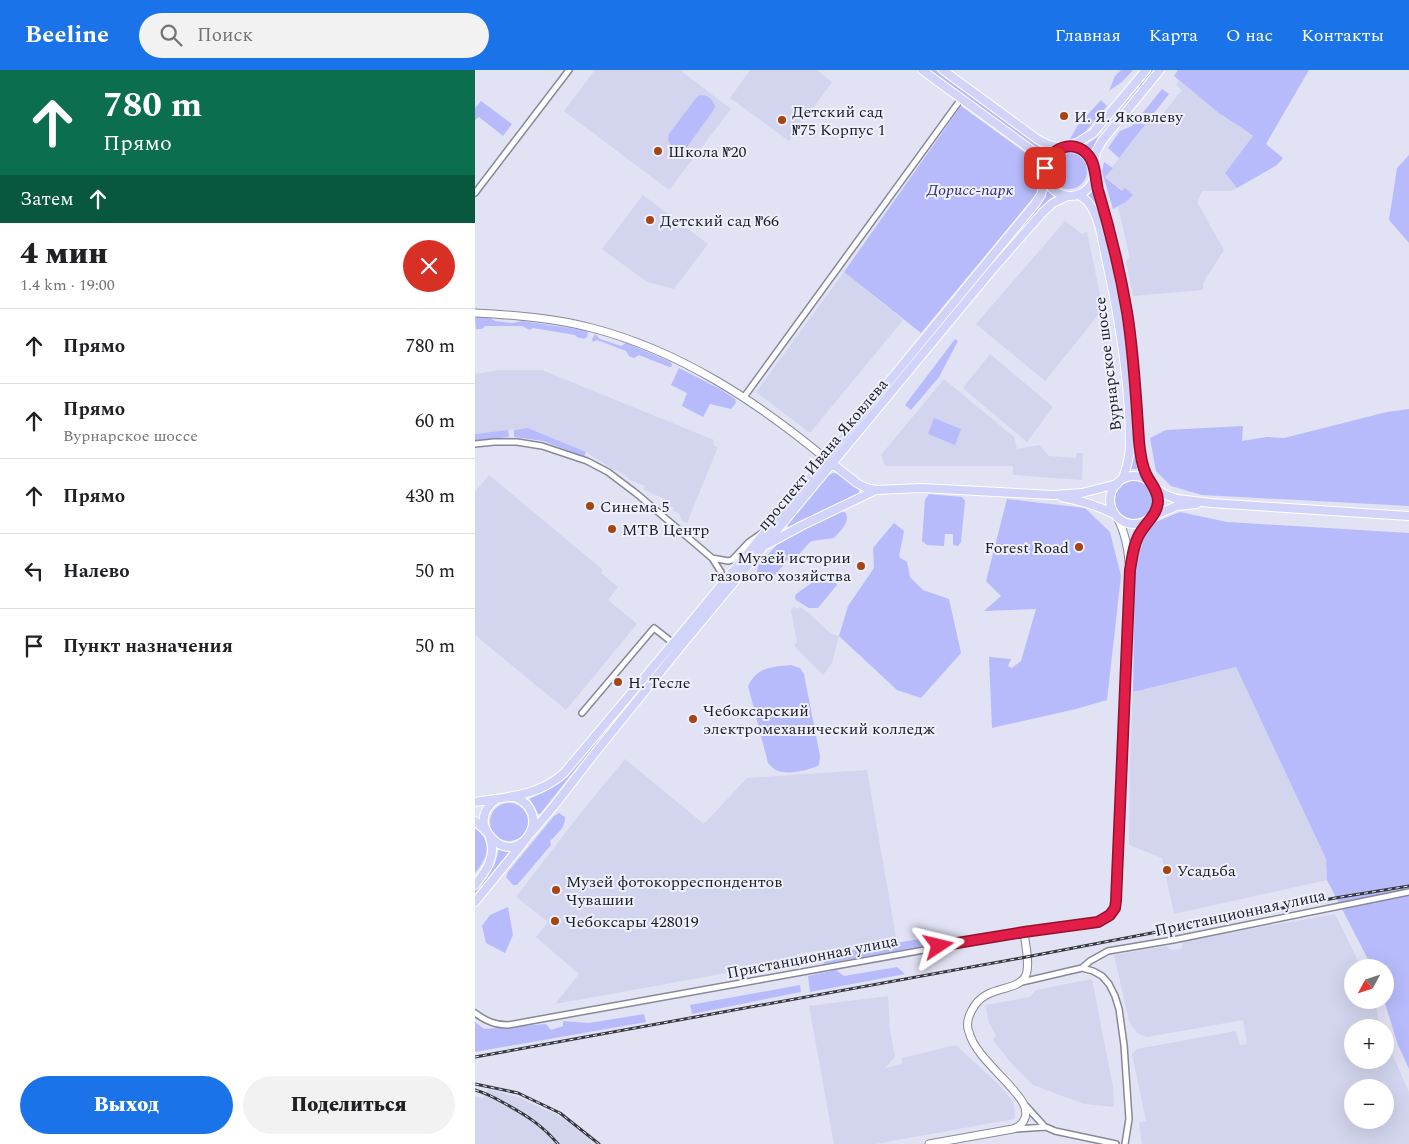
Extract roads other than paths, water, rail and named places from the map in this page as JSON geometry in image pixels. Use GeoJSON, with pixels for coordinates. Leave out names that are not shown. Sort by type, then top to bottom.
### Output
{"type":"FeatureCollection","features":[{"type":"Feature","properties":{"kind":"main road"},"geometry":{"type":"LineString","coordinates":[[922,70],[1037,154],[1045,168]]}},
{"type":"Feature","properties":{"kind":"main road"},"geometry":{"type":"LineString","coordinates":[[943,70],[1037,139],[1061,148]]}},
{"type":"Feature","properties":{"kind":"main road"},"geometry":{"type":"LineString","coordinates":[[1146,70],[1100,126],[1086,138],[1072,146],[1056,150],[1048,158],[1045,177],[1051,188],[1056,192],[1068,196],[1079,195],[1090,186],[1096,152],[1102,141],[1160,70]]}},
{"type":"Feature","properties":{"kind":"main road"},"geometry":{"type":"LineString","coordinates":[[1072,146],[1085,151],[1092,160],[1094,169]]}},
{"type":"Feature","properties":{"kind":"main road","name":"Вурнарское шоссе"},"geometry":{"type":"LineString","coordinates":[[1094,169],[1124,295],[1135,380],[1140,454],[1145,473],[1152,485]]}},
{"type":"Feature","properties":{"kind":"main road","name":"проспект Ивана Яковлева"},"geometry":{"type":"LineString","coordinates":[[531,833],[764,546],[829,461],[1035,204],[1041,195],[1045,177]]}},
{"type":"Feature","properties":{"kind":"main road","name":"Вурнарское шоссе"},"geometry":{"type":"LineString","coordinates":[[1079,195],[1088,201],[1095,213],[1115,297],[1126,381],[1130,446],[1129,460],[1120,481]]}},
{"type":"Feature","properties":{"kind":"main road","name":"проспект Ивана Яковлева"},"geometry":{"type":"LineString","coordinates":[[513,796],[543,788],[557,780],[564,773],[764,532],[829,461],[1024,232],[1048,207],[1068,196]]}},
{"type":"Feature","properties":{"kind":"main road"},"geometry":{"type":"LineString","coordinates":[[1115,297],[1124,295]]}},
{"type":"Feature","properties":{"kind":"main road"},"geometry":{"type":"LineString","coordinates":[[1126,381],[1135,380]]}},
{"type":"Feature","properties":{"kind":"main road"},"geometry":{"type":"LineString","coordinates":[[829,461],[857,484],[876,490],[922,488],[1053,494],[1082,492],[1120,481],[1130,476],[1137,476],[1144,478],[1166,496],[1177,499],[1211,503],[1409,516]]}},
{"type":"Feature","properties":{"kind":"main road"},"geometry":{"type":"LineString","coordinates":[[1116,516],[1110,507],[1109,501],[1112,489],[1120,481]]}},
{"type":"Feature","properties":{"kind":"main road"},"geometry":{"type":"LineString","coordinates":[[1150,518],[1155,512],[1158,500],[1152,485]]}},
{"type":"Feature","properties":{"kind":"main road"},"geometry":{"type":"LineString","coordinates":[[764,546],[876,490]]}},
{"type":"Feature","properties":{"kind":"main road"},"geometry":{"type":"LineString","coordinates":[[1053,494],[1102,508],[1129,525],[1136,525],[1177,506],[1211,503]]}},
{"type":"Feature","properties":{"kind":"main road"},"geometry":{"type":"LineString","coordinates":[[475,802],[513,796],[524,802],[531,811],[533,822],[531,833],[475,902]]}},
{"type":"Feature","properties":{"kind":"main road"},"geometry":{"type":"LineString","coordinates":[[475,885],[487,869],[492,856],[493,849],[484,820],[491,803],[497,798]]}},
{"type":"Feature","properties":{"kind":"main road"},"geometry":{"type":"LineString","coordinates":[[475,821],[498,844],[503,846],[515,846],[525,840]]}},
{"type":"Feature","properties":{"kind":"street"},"geometry":{"type":"LineString","coordinates":[[475,193],[569,70]]}},
{"type":"Feature","properties":{"kind":"street"},"geometry":{"type":"LineString","coordinates":[[744,397],[961,99]]}},
{"type":"Feature","properties":{"kind":"street"},"geometry":{"type":"LineString","coordinates":[[475,313],[545,319],[592,328],[645,346],[697,370],[744,397],[790,429],[829,461]]}},
{"type":"Feature","properties":{"kind":"street"},"geometry":{"type":"LineString","coordinates":[[475,444],[517,442],[542,446],[566,453],[612,475],[712,558],[721,572],[722,584]]}},
{"type":"Feature","properties":{"kind":"street","name":"Пристанционная улица"},"geometry":{"type":"LineString","coordinates":[[475,1013],[491,1023],[509,1025],[1024,932],[1098,922],[1110,915],[1115,908],[1130,570],[1127,541],[1123,528],[1116,516]]}},
{"type":"Feature","properties":{"kind":"street","name":"Пристанционная улица"},"geometry":{"type":"LineString","coordinates":[[1130,570],[1137,538],[1150,518]]}},
{"type":"Feature","properties":{"kind":"street"},"geometry":{"type":"LineString","coordinates":[[712,558],[727,562],[732,560],[749,542],[764,532]]}},
{"type":"Feature","properties":{"kind":"street"},"geometry":{"type":"LineString","coordinates":[[582,712],[654,628],[673,643]]}},
{"type":"Feature","properties":{"kind":"street","name":"Пристанционная улица"},"geometry":{"type":"LineString","coordinates":[[1082,968],[1108,951],[1173,940],[1409,892]]}},
{"type":"Feature","properties":{"kind":"street"},"geometry":{"type":"LineString","coordinates":[[1024,932],[1029,976]]}},
{"type":"Feature","properties":{"kind":"street"},"geometry":{"type":"LineString","coordinates":[[1046,1128],[973,1044],[968,1030],[970,1014],[978,1001],[984,996],[1020,982],[1029,976],[1082,968],[1102,976],[1109,984],[1119,1009],[1124,1045],[1129,1119],[1125,1144]]}},
{"type":"Feature","properties":{"kind":"street"},"geometry":{"type":"LineString","coordinates":[[1013,1129],[1021,1125],[1026,1118],[1023,1103]]}},
{"type":"Feature","properties":{"kind":"street"},"geometry":{"type":"LineString","coordinates":[[929,1144],[1013,1129],[1046,1128],[1117,1144]]}},
{"type":"Feature","properties":{"kind":"railway"},"geometry":{"type":"LineString","coordinates":[[475,1057],[1021,958],[1335,898],[1409,886]]}},
{"type":"Feature","properties":{"kind":"railway"},"geometry":{"type":"LineString","coordinates":[[475,1084],[518,1093],[560,1113],[599,1144]]}},
{"type":"Feature","properties":{"kind":"railway"},"geometry":{"type":"LineString","coordinates":[[475,1090],[494,1097],[527,1116],[546,1131],[558,1144]]}},
{"type":"Feature","properties":{"kind":"place","name":"И. Я. Яковлеву"},"geometry":{"type":"Point","coordinates":[1064,116]}},
{"type":"Feature","properties":{"kind":"place","name":"Детский сад №75 Корпус 1"},"geometry":{"type":"Point","coordinates":[782,120]}},
{"type":"Feature","properties":{"kind":"place","name":"Школа №20"},"geometry":{"type":"Point","coordinates":[658,151]}},
{"type":"Feature","properties":{"kind":"place","name":"Детский сад №66"},"geometry":{"type":"Point","coordinates":[650,220]}},
{"type":"Feature","properties":{"kind":"place","name":"Синема 5"},"geometry":{"type":"Point","coordinates":[590,506]}},
{"type":"Feature","properties":{"kind":"place","name":"МТВ Центр"},"geometry":{"type":"Point","coordinates":[612,529]}},
{"type":"Feature","properties":{"kind":"place","name":"Forest Road"},"geometry":{"type":"Point","coordinates":[1079,547]}},
{"type":"Feature","properties":{"kind":"place","name":"Музей истории газового хозяйства"},"geometry":{"type":"Point","coordinates":[861,566]}},
{"type":"Feature","properties":{"kind":"place","name":"Н. Тесле"},"geometry":{"type":"Point","coordinates":[618,682]}},
{"type":"Feature","properties":{"kind":"place","name":"Чебоксарский электромеханический колледж"},"geometry":{"type":"Point","coordinates":[693,719]}},
{"type":"Feature","properties":{"kind":"place","name":"Усадьба"},"geometry":{"type":"Point","coordinates":[1167,870]}},
{"type":"Feature","properties":{"kind":"place","name":"Музей фотокорреспондентов Чувашии"},"geometry":{"type":"Point","coordinates":[556,890]}},
{"type":"Feature","properties":{"kind":"place","name":"Чебоксары 428019"},"geometry":{"type":"Point","coordinates":[555,921]}},
{"type":"Feature","properties":{"kind":"park label","name":"Дорисс-парк"},"geometry":{"type":"Point","coordinates":[970,189]}}]}
